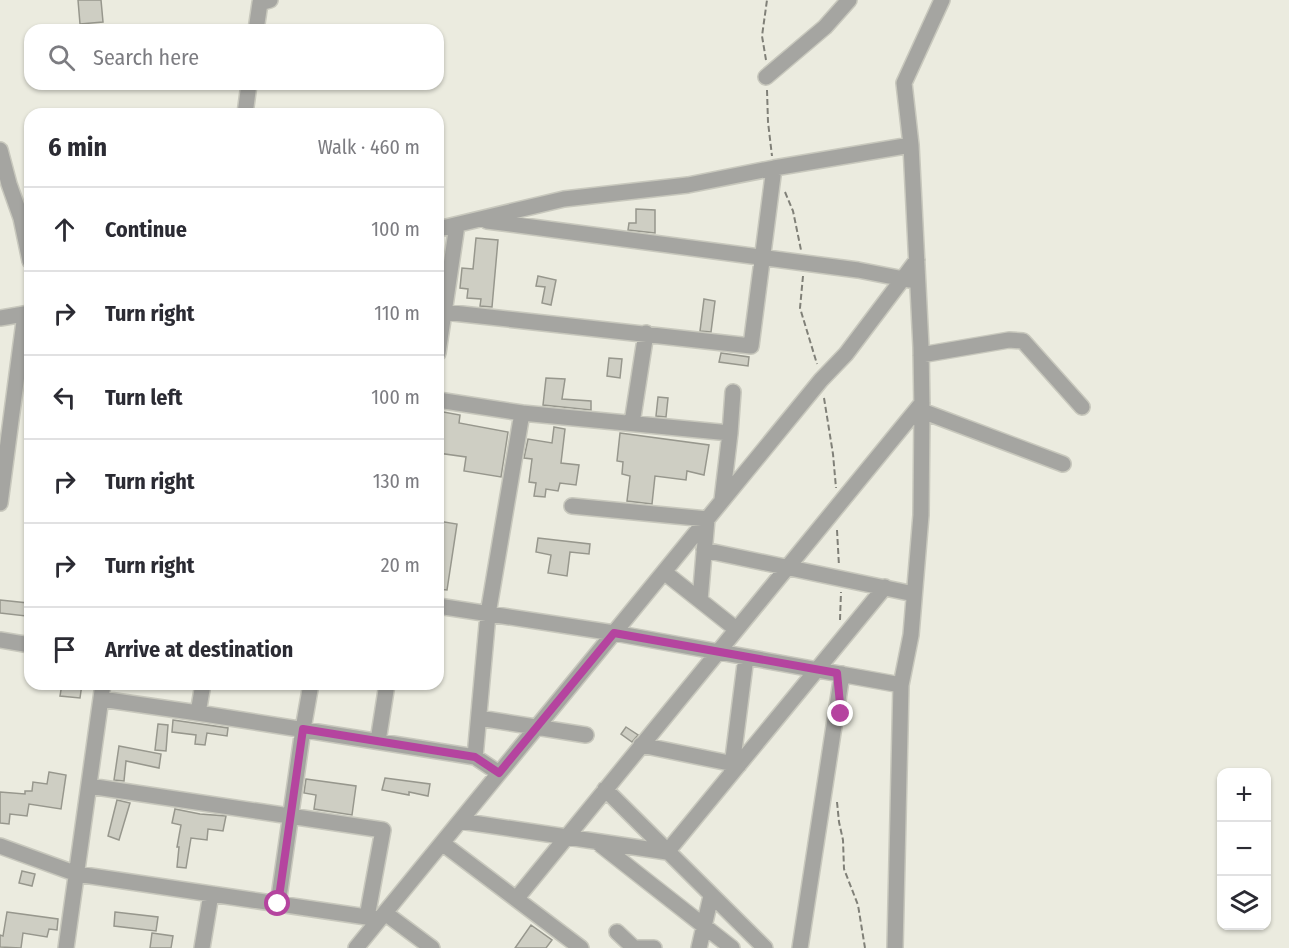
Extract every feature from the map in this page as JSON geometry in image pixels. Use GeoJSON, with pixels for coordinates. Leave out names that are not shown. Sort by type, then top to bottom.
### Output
{"type":"FeatureCollection","features":[{"type":"Feature","properties":{"kind":"street"},"geometry":{"type":"LineString","coordinates":[[257,24],[260,3],[270,0]]}},
{"type":"Feature","properties":{"kind":"street"},"geometry":{"type":"LineString","coordinates":[[766,77],[825,27],[849,0]]}},
{"type":"Feature","properties":{"kind":"street"},"geometry":{"type":"LineString","coordinates":[[356,948],[377,916],[442,843],[821,380],[910,280],[917,260],[911,145],[904,83],[942,0]]}},
{"type":"Feature","properties":{"kind":"street"},"geometry":{"type":"LineString","coordinates":[[246,108],[248,90]]}},
{"type":"Feature","properties":{"kind":"street"},"geometry":{"type":"LineString","coordinates":[[444,228],[564,199],[687,185],[911,145]]}},
{"type":"Feature","properties":{"kind":"street"},"geometry":{"type":"LineString","coordinates":[[0,150],[24,232]]}},
{"type":"Feature","properties":{"kind":"street"},"geometry":{"type":"LineString","coordinates":[[457,225],[444,312],[751,346],[774,168]]}},
{"type":"Feature","properties":{"kind":"street"},"geometry":{"type":"LineString","coordinates":[[478,220],[858,270],[910,280]]}},
{"type":"Feature","properties":{"kind":"street"},"geometry":{"type":"LineString","coordinates":[[895,948],[901,685],[910,634],[921,515],[921,355],[910,280]]}},
{"type":"Feature","properties":{"kind":"street"},"geometry":{"type":"LineString","coordinates":[[0,318],[24,315]]}},
{"type":"Feature","properties":{"kind":"street"},"geometry":{"type":"LineString","coordinates":[[632,423],[646,333]]}},
{"type":"Feature","properties":{"kind":"street"},"geometry":{"type":"LineString","coordinates":[[921,355],[1009,340],[1023,341],[1082,407]]}},
{"type":"Feature","properties":{"kind":"street"},"geometry":{"type":"LineString","coordinates":[[0,503],[24,341]]}},
{"type":"Feature","properties":{"kind":"street"},"geometry":{"type":"LineString","coordinates":[[722,501],[734,392]]}},
{"type":"Feature","properties":{"kind":"street"},"geometry":{"type":"LineString","coordinates":[[444,401],[522,413],[730,433]]}},
{"type":"Feature","properties":{"kind":"street"},"geometry":{"type":"LineString","coordinates":[[922,407],[1063,464]]}},
{"type":"Feature","properties":{"kind":"street"},"geometry":{"type":"LineString","coordinates":[[516,898],[836,508],[922,407]]}},
{"type":"Feature","properties":{"kind":"street"},"geometry":{"type":"LineString","coordinates":[[475,757],[489,614],[522,413]]}},
{"type":"Feature","properties":{"kind":"street"},"geometry":{"type":"LineString","coordinates":[[572,506],[707,519]]}},
{"type":"Feature","properties":{"kind":"street"},"geometry":{"type":"LineString","coordinates":[[700,600],[707,519]]}},
{"type":"Feature","properties":{"kind":"street"},"geometry":{"type":"LineString","coordinates":[[704,550],[914,594]]}},
{"type":"Feature","properties":{"kind":"street"},"geometry":{"type":"LineString","coordinates":[[664,572],[736,629]]}},
{"type":"Feature","properties":{"kind":"street"},"geometry":{"type":"LineString","coordinates":[[667,852],[734,767],[885,587]]}},
{"type":"Feature","properties":{"kind":"street"},"geometry":{"type":"LineString","coordinates":[[444,607],[614,633],[901,685]]}},
{"type":"Feature","properties":{"kind":"street"},"geometry":{"type":"LineString","coordinates":[[0,640],[24,644]]}},
{"type":"Feature","properties":{"kind":"street"},"geometry":{"type":"LineString","coordinates":[[734,767],[746,657]]}},
{"type":"Feature","properties":{"kind":"street"},"geometry":{"type":"LineString","coordinates":[[800,948],[842,674]]}},
{"type":"Feature","properties":{"kind":"street"},"geometry":{"type":"LineString","coordinates":[[198,713],[202,690]]}},
{"type":"Feature","properties":{"kind":"street"},"geometry":{"type":"LineString","coordinates":[[278,904],[289,816],[310,690]]}},
{"type":"Feature","properties":{"kind":"street"},"geometry":{"type":"LineString","coordinates":[[378,741],[386,690]]}},
{"type":"Feature","properties":{"kind":"street"},"geometry":{"type":"LineString","coordinates":[[66,948],[102,692],[198,713],[475,757],[499,773]]}},
{"type":"Feature","properties":{"kind":"street"},"geometry":{"type":"LineString","coordinates":[[479,718],[586,735]]}},
{"type":"Feature","properties":{"kind":"street"},"geometry":{"type":"LineString","coordinates":[[641,745],[734,767]]}},
{"type":"Feature","properties":{"kind":"street"},"geometry":{"type":"LineString","coordinates":[[89,786],[383,831],[377,916]]}},
{"type":"Feature","properties":{"kind":"street"},"geometry":{"type":"LineString","coordinates":[[605,789],[765,948]]}},
{"type":"Feature","properties":{"kind":"street"},"geometry":{"type":"LineString","coordinates":[[460,821],[667,852]]}},
{"type":"Feature","properties":{"kind":"street"},"geometry":{"type":"LineString","coordinates":[[597,842],[732,948]]}},
{"type":"Feature","properties":{"kind":"street"},"geometry":{"type":"LineString","coordinates":[[442,843],[581,948]]}},
{"type":"Feature","properties":{"kind":"street"},"geometry":{"type":"LineString","coordinates":[[0,846],[77,874],[278,904],[377,916],[432,948]]}},
{"type":"Feature","properties":{"kind":"street"},"geometry":{"type":"LineString","coordinates":[[202,948],[211,894]]}},
{"type":"Feature","properties":{"kind":"street"},"geometry":{"type":"LineString","coordinates":[[699,948],[711,896]]}},
{"type":"Feature","properties":{"kind":"street"},"geometry":{"type":"LineString","coordinates":[[617,932],[634,948],[654,948]]}},
{"type":"Feature","properties":{"kind":"path"},"geometry":{"type":"LineString","coordinates":[[767,0],[762,36],[766,60],[768,122],[774,168]]}},
{"type":"Feature","properties":{"kind":"path"},"geometry":{"type":"LineString","coordinates":[[784,189],[793,211],[804,263],[800,308],[821,380],[833,454],[840,578],[840,623]]}},
{"type":"Feature","properties":{"kind":"path"},"geometry":{"type":"LineString","coordinates":[[837,800],[843,840],[844,869],[858,905],[865,948]]}},
{"type":"Feature","properties":{"kind":"building"},"geometry":{"type":"Polygon","coordinates":[[[78,0],[101,0],[103,22],[80,24],[78,0]]]}},
{"type":"Feature","properties":{"kind":"building"},"geometry":{"type":"Polygon","coordinates":[[[636,209],[655,210],[655,233],[628,230],[629,223],[636,223],[636,209]]]}},
{"type":"Feature","properties":{"kind":"building"},"geometry":{"type":"Polygon","coordinates":[[[476,238],[498,240],[492,307],[480,306],[481,299],[467,298],[468,289],[460,288],[462,268],[473,269],[476,238]]]}},
{"type":"Feature","properties":{"kind":"building"},"geometry":{"type":"Polygon","coordinates":[[[538,276],[556,280],[551,305],[542,303],[545,287],[536,286],[538,276]]]}},
{"type":"Feature","properties":{"kind":"building"},"geometry":{"type":"Polygon","coordinates":[[[704,299],[715,301],[711,332],[700,331],[704,299]]]}},
{"type":"Feature","properties":{"kind":"building"},"geometry":{"type":"Polygon","coordinates":[[[721,353],[749,357],[748,366],[719,362],[721,353]]]}},
{"type":"Feature","properties":{"kind":"building"},"geometry":{"type":"Polygon","coordinates":[[[609,358],[622,359],[620,378],[607,376],[609,358]]]}},
{"type":"Feature","properties":{"kind":"building"},"geometry":{"type":"Polygon","coordinates":[[[546,378],[565,379],[562,399],[591,401],[591,410],[543,405],[546,378]]]}},
{"type":"Feature","properties":{"kind":"building"},"geometry":{"type":"Polygon","coordinates":[[[658,397],[668,398],[666,417],[656,416],[658,397]]]}},
{"type":"Feature","properties":{"kind":"building"},"geometry":{"type":"Polygon","coordinates":[[[444,412],[460,415],[459,423],[508,432],[501,477],[464,471],[466,457],[444,454],[444,412]]]}},
{"type":"Feature","properties":{"kind":"building"},"geometry":{"type":"Polygon","coordinates":[[[554,427],[565,429],[561,463],[579,465],[576,485],[560,483],[558,491],[546,489],[545,497],[534,496],[536,483],[529,482],[532,459],[524,458],[528,439],[552,443],[554,427]]]}},
{"type":"Feature","properties":{"kind":"building"},"geometry":{"type":"Polygon","coordinates":[[[620,433],[709,445],[704,475],[687,471],[686,480],[655,476],[652,504],[627,501],[630,476],[622,474],[623,462],[617,461],[620,433]]]}},
{"type":"Feature","properties":{"kind":"building"},"geometry":{"type":"Polygon","coordinates":[[[444,522],[457,524],[447,590],[444,590],[444,522]]]}},
{"type":"Feature","properties":{"kind":"building"},"geometry":{"type":"Polygon","coordinates":[[[538,538],[590,544],[589,554],[570,552],[567,576],[548,573],[551,555],[536,552],[538,538]]]}},
{"type":"Feature","properties":{"kind":"building"},"geometry":{"type":"Polygon","coordinates":[[[0,600],[24,603],[24,616],[0,613],[0,600]]]}},
{"type":"Feature","properties":{"kind":"building"},"geometry":{"type":"Polygon","coordinates":[[[61,690],[81,690],[80,698],[60,696],[61,690]]]}},
{"type":"Feature","properties":{"kind":"building"},"geometry":{"type":"Polygon","coordinates":[[[173,720],[228,728],[227,736],[207,733],[205,745],[195,744],[196,735],[172,732],[173,720]]]}},
{"type":"Feature","properties":{"kind":"building"},"geometry":{"type":"Polygon","coordinates":[[[158,724],[168,725],[166,751],[155,750],[158,724]]]}},
{"type":"Feature","properties":{"kind":"building"},"geometry":{"type":"Polygon","coordinates":[[[626,727],[638,735],[632,742],[621,734],[626,727]]]}},
{"type":"Feature","properties":{"kind":"building"},"geometry":{"type":"Polygon","coordinates":[[[119,746],[161,754],[159,768],[126,761],[124,781],[114,780],[119,746]]]}},
{"type":"Feature","properties":{"kind":"building"},"geometry":{"type":"Polygon","coordinates":[[[49,772],[66,775],[61,809],[29,804],[27,816],[10,814],[9,824],[0,823],[0,792],[25,794],[25,791],[32,791],[33,782],[47,784],[49,772]]]}},
{"type":"Feature","properties":{"kind":"building"},"geometry":{"type":"Polygon","coordinates":[[[385,778],[430,784],[428,796],[382,790],[385,778]]]}},
{"type":"Feature","properties":{"kind":"building"},"geometry":{"type":"Polygon","coordinates":[[[306,779],[356,786],[352,815],[314,809],[316,795],[304,793],[306,779]]]}},
{"type":"Feature","properties":{"kind":"building"},"geometry":{"type":"Polygon","coordinates":[[[117,800],[130,803],[119,840],[108,836],[117,800]]]}},
{"type":"Feature","properties":{"kind":"building"},"geometry":{"type":"Polygon","coordinates":[[[175,809],[226,816],[223,831],[208,829],[207,840],[191,838],[186,868],[177,867],[179,847],[177,847],[181,825],[172,823],[175,809]]]}},
{"type":"Feature","properties":{"kind":"building"},"geometry":{"type":"Polygon","coordinates":[[[22,871],[35,874],[32,886],[19,883],[22,871]]]}},
{"type":"Feature","properties":{"kind":"building"},"geometry":{"type":"Polygon","coordinates":[[[7,912],[58,919],[57,930],[49,929],[47,937],[23,933],[21,948],[0,947],[0,935],[3,936],[7,912]]]}},
{"type":"Feature","properties":{"kind":"building"},"geometry":{"type":"Polygon","coordinates":[[[115,912],[158,917],[156,931],[114,926],[115,912]]]}},
{"type":"Feature","properties":{"kind":"building"},"geometry":{"type":"Polygon","coordinates":[[[531,925],[552,940],[546,948],[515,948],[531,925]]]}},
{"type":"Feature","properties":{"kind":"building"},"geometry":{"type":"Polygon","coordinates":[[[152,933],[173,936],[171,948],[150,948],[152,933]]]}},
{"type":"Feature","properties":{"kind":"route"},"geometry":{"type":"LineString","coordinates":[[278,904],[303,729],[475,757],[499,773],[614,633],[837,673],[841,714]]}}]}
